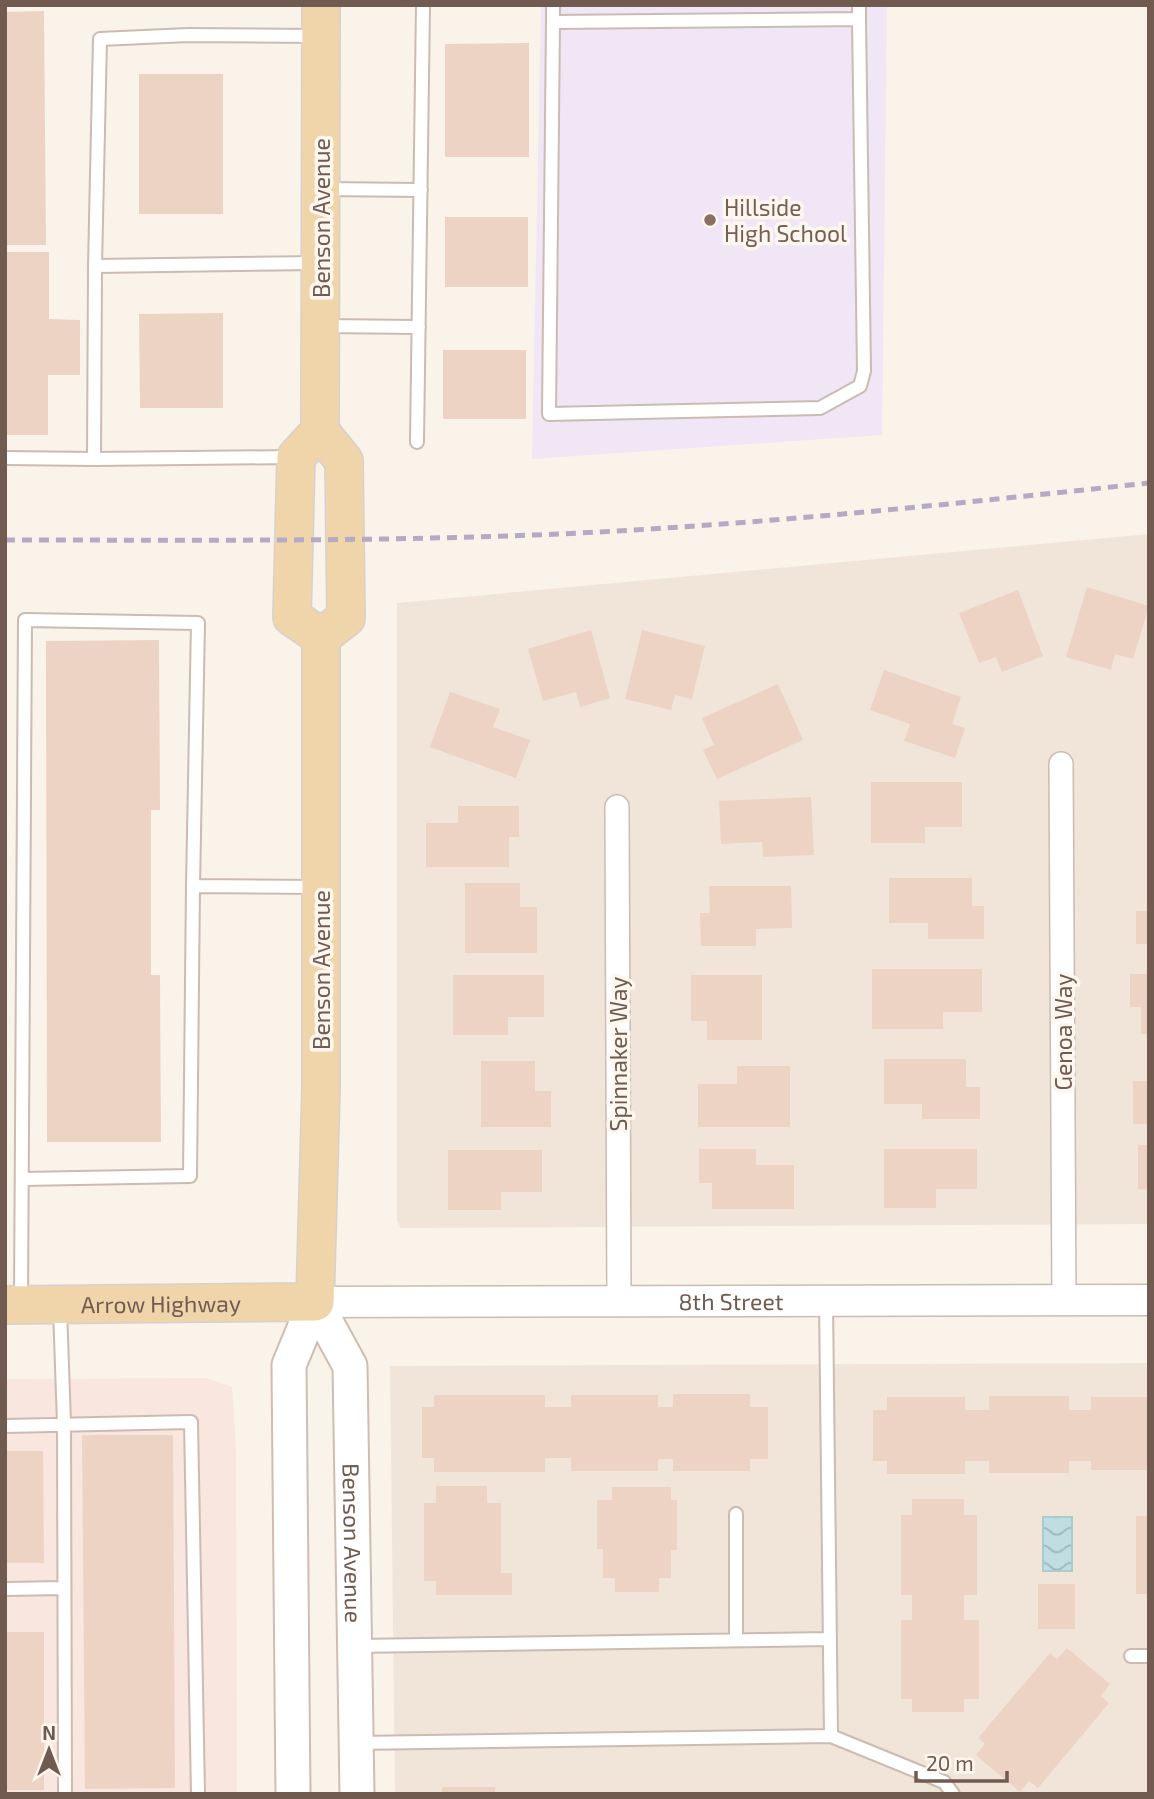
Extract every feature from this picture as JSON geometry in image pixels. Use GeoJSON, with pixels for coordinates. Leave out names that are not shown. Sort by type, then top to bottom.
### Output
{"type":"FeatureCollection","features":[{"type":"Feature","properties":{"kind":"main road","name":"Benson Avenue"},"geometry":{"type":"LineString","coordinates":[[293,1794],[289,1366],[315,1302],[321,887],[321,638],[292,617],[321,326],[321,20]]}},
{"type":"Feature","properties":{"kind":"main road"},"geometry":{"type":"LineString","coordinates":[[308,444],[345,461],[346,618],[321,638]]}},
{"type":"Feature","properties":{"kind":"main road","name":"Benson Avenue"},"geometry":{"type":"LineString","coordinates":[[315,1302],[350,1366],[357,1794]]}},
{"type":"Feature","properties":{"kind":"main road","name":"Arrow Highway"},"geometry":{"type":"LineString","coordinates":[[13,1305],[315,1302]]}},
{"type":"Feature","properties":{"kind":"street","name":"Genoa Way"},"geometry":{"type":"LineString","coordinates":[[1061,764],[1064,1301]]}},
{"type":"Feature","properties":{"kind":"street","name":"Spinnaker Way"},"geometry":{"type":"LineString","coordinates":[[617,807],[619,1301]]}},
{"type":"Feature","properties":{"kind":"street","name":"8th Street"},"geometry":{"type":"LineString","coordinates":[[315,1302],[1149,1300]]}},
{"type":"Feature","properties":{"kind":"lane"},"geometry":{"type":"LineString","coordinates":[[417,442],[423,5]]}},
{"type":"Feature","properties":{"kind":"lane"},"geometry":{"type":"LineString","coordinates":[[553,5],[549,414],[820,408],[860,386],[864,371],[859,5]]}},
{"type":"Feature","properties":{"kind":"lane"},"geometry":{"type":"LineString","coordinates":[[552,22],[859,19]]}},
{"type":"Feature","properties":{"kind":"lane"},"geometry":{"type":"LineString","coordinates":[[94,459],[100,39],[188,35],[321,20]]}},
{"type":"Feature","properties":{"kind":"lane"},"geometry":{"type":"LineString","coordinates":[[321,189],[421,190]]}},
{"type":"Feature","properties":{"kind":"lane"},"geometry":{"type":"LineString","coordinates":[[95,266],[321,263]]}},
{"type":"Feature","properties":{"kind":"lane"},"geometry":{"type":"LineString","coordinates":[[321,326],[419,327]]}},
{"type":"Feature","properties":{"kind":"lane"},"geometry":{"type":"LineString","coordinates":[[5,458],[94,459],[308,444]]}},
{"type":"Feature","properties":{"kind":"lane"},"geometry":{"type":"LineString","coordinates":[[13,1305],[22,1179],[25,620],[198,623],[190,1176],[22,1179]]}},
{"type":"Feature","properties":{"kind":"lane"},"geometry":{"type":"LineString","coordinates":[[193,886],[321,887]]}},
{"type":"Feature","properties":{"kind":"lane"},"geometry":{"type":"LineString","coordinates":[[826,1301],[831,1736]]}},
{"type":"Feature","properties":{"kind":"lane"},"geometry":{"type":"LineString","coordinates":[[60,1304],[64,1424],[65,1794]]}},
{"type":"Feature","properties":{"kind":"lane"},"geometry":{"type":"LineString","coordinates":[[5,1426],[191,1422],[198,1794]]}},
{"type":"Feature","properties":{"kind":"lane"},"geometry":{"type":"LineString","coordinates":[[736,1514],[736,1640]]}},
{"type":"Feature","properties":{"kind":"lane"},"geometry":{"type":"LineString","coordinates":[[5,1589],[64,1588]]}},
{"type":"Feature","properties":{"kind":"lane"},"geometry":{"type":"LineString","coordinates":[[356,1646],[830,1639]]}},
{"type":"Feature","properties":{"kind":"lane"},"geometry":{"type":"LineString","coordinates":[[1131,1656],[1149,1656]]}},
{"type":"Feature","properties":{"kind":"lane"},"geometry":{"type":"LineString","coordinates":[[357,1743],[831,1736],[944,1782],[953,1794]]}},
{"type":"Feature","properties":{"kind":"shaded area","name":"Hillside High School"},"geometry":{"type":"Polygon","coordinates":[[[541,5],[887,5],[882,435],[532,459],[541,5]]]}},
{"type":"Feature","properties":{"kind":"shaded area"},"geometry":{"type":"Polygon","coordinates":[[[1149,534],[1149,1224],[401,1228],[397,1221],[397,603],[1149,534]]]}},
{"type":"Feature","properties":{"kind":"shaded area"},"geometry":{"type":"Polygon","coordinates":[[[1149,1363],[1149,1794],[395,1794],[390,1366],[1149,1363]]]}},
{"type":"Feature","properties":{"kind":"shaded area"},"geometry":{"type":"Polygon","coordinates":[[[205,1378],[232,1387],[236,1447],[237,1794],[5,1794],[5,1379],[205,1378]]]}},
{"type":"Feature","properties":{"kind":"water"},"geometry":{"type":"Polygon","coordinates":[[[1043,1517],[1072,1517],[1072,1571],[1043,1571],[1043,1517]]]}},
{"type":"Feature","properties":{"kind":"building"},"geometry":{"type":"Polygon","coordinates":[[[44,11],[46,245],[5,245],[5,12],[44,11]]]}},
{"type":"Feature","properties":{"kind":"building"},"geometry":{"type":"Polygon","coordinates":[[[529,43],[529,157],[445,157],[445,44],[529,43]]]}},
{"type":"Feature","properties":{"kind":"building"},"geometry":{"type":"Polygon","coordinates":[[[139,74],[223,74],[223,214],[139,214],[139,74]]]}},
{"type":"Feature","properties":{"kind":"building"},"geometry":{"type":"Polygon","coordinates":[[[445,217],[528,217],[528,287],[445,287],[445,217]]]}},
{"type":"Feature","properties":{"kind":"building"},"geometry":{"type":"Polygon","coordinates":[[[5,252],[49,252],[49,319],[80,320],[80,375],[48,375],[48,435],[5,435],[5,252]]]}},
{"type":"Feature","properties":{"kind":"building"},"geometry":{"type":"Polygon","coordinates":[[[223,313],[223,408],[140,408],[139,314],[223,313]]]}},
{"type":"Feature","properties":{"kind":"building"},"geometry":{"type":"Polygon","coordinates":[[[443,350],[526,350],[526,419],[443,419],[443,350]]]}},
{"type":"Feature","properties":{"kind":"building"},"geometry":{"type":"Polygon","coordinates":[[[1087,587],[1149,606],[1133,659],[1115,654],[1111,670],[1066,657],[1087,587]]]}},
{"type":"Feature","properties":{"kind":"building"},"geometry":{"type":"Polygon","coordinates":[[[1018,590],[1043,656],[1002,672],[996,657],[979,663],[959,613],[1018,590]]]}},
{"type":"Feature","properties":{"kind":"building"},"geometry":{"type":"Polygon","coordinates":[[[591,630],[610,698],[580,707],[576,692],[543,701],[528,649],[591,630]]]}},
{"type":"Feature","properties":{"kind":"building"},"geometry":{"type":"Polygon","coordinates":[[[642,630],[705,646],[692,699],[675,695],[671,710],[625,699],[642,630]]]}},
{"type":"Feature","properties":{"kind":"building"},"geometry":{"type":"Polygon","coordinates":[[[159,640],[160,810],[151,810],[151,975],[160,975],[161,1142],[47,1142],[46,641],[159,640]]]}},
{"type":"Feature","properties":{"kind":"building"},"geometry":{"type":"Polygon","coordinates":[[[884,670],[961,697],[952,724],[965,728],[955,758],[904,741],[910,724],[870,710],[884,670]]]}},
{"type":"Feature","properties":{"kind":"building"},"geometry":{"type":"Polygon","coordinates":[[[778,684],[803,740],[717,779],[703,750],[714,745],[702,718],[778,684]]]}},
{"type":"Feature","properties":{"kind":"building"},"geometry":{"type":"Polygon","coordinates":[[[450,692],[500,709],[493,727],[530,740],[516,778],[430,747],[450,692]]]}},
{"type":"Feature","properties":{"kind":"building"},"geometry":{"type":"Polygon","coordinates":[[[871,782],[962,782],[962,827],[925,827],[925,843],[871,843],[871,782]]]}},
{"type":"Feature","properties":{"kind":"building"},"geometry":{"type":"Polygon","coordinates":[[[811,797],[814,855],[763,857],[762,842],[721,844],[719,801],[811,797]]]}},
{"type":"Feature","properties":{"kind":"building"},"geometry":{"type":"Polygon","coordinates":[[[458,806],[519,806],[519,837],[509,837],[509,867],[426,867],[426,823],[458,823],[458,806]]]}},
{"type":"Feature","properties":{"kind":"building"},"geometry":{"type":"Polygon","coordinates":[[[889,878],[972,878],[972,906],[984,906],[984,939],[928,939],[928,923],[889,923],[889,878]]]}},
{"type":"Feature","properties":{"kind":"building"},"geometry":{"type":"Polygon","coordinates":[[[465,883],[520,883],[520,907],[537,907],[537,953],[465,953],[465,883]]]}},
{"type":"Feature","properties":{"kind":"building"},"geometry":{"type":"Polygon","coordinates":[[[709,886],[791,886],[792,928],[756,929],[756,946],[701,946],[700,913],[710,913],[709,886]]]}},
{"type":"Feature","properties":{"kind":"building"},"geometry":{"type":"Polygon","coordinates":[[[1136,911],[1149,911],[1149,944],[1136,944],[1136,911]]]}},
{"type":"Feature","properties":{"kind":"building"},"geometry":{"type":"Polygon","coordinates":[[[872,969],[982,969],[982,1012],[943,1012],[943,1029],[872,1029],[872,969]]]}},
{"type":"Feature","properties":{"kind":"building"},"geometry":{"type":"Polygon","coordinates":[[[1130,974],[1149,974],[1149,1034],[1141,1034],[1141,1007],[1130,1007],[1130,974]]]}},
{"type":"Feature","properties":{"kind":"building"},"geometry":{"type":"Polygon","coordinates":[[[453,975],[544,975],[544,1017],[508,1017],[508,1035],[453,1035],[453,975]]]}},
{"type":"Feature","properties":{"kind":"building"},"geometry":{"type":"Polygon","coordinates":[[[691,975],[762,975],[762,1040],[707,1040],[707,1021],[691,1021],[691,975]]]}},
{"type":"Feature","properties":{"kind":"building"},"geometry":{"type":"Polygon","coordinates":[[[884,1059],[966,1059],[966,1087],[980,1087],[980,1119],[922,1119],[922,1104],[884,1104],[884,1059]]]}},
{"type":"Feature","properties":{"kind":"building"},"geometry":{"type":"Polygon","coordinates":[[[481,1061],[535,1061],[535,1091],[551,1091],[551,1127],[481,1127],[481,1061]]]}},
{"type":"Feature","properties":{"kind":"building"},"geometry":{"type":"Polygon","coordinates":[[[737,1066],[790,1066],[790,1127],[698,1127],[698,1084],[737,1084],[737,1066]]]}},
{"type":"Feature","properties":{"kind":"building"},"geometry":{"type":"Polygon","coordinates":[[[1133,1081],[1149,1081],[1149,1124],[1133,1124],[1133,1081]]]}},
{"type":"Feature","properties":{"kind":"building"},"geometry":{"type":"Polygon","coordinates":[[[1138,1145],[1149,1145],[1149,1190],[1138,1189],[1138,1145]]]}},
{"type":"Feature","properties":{"kind":"building"},"geometry":{"type":"Polygon","coordinates":[[[699,1149],[756,1149],[756,1165],[794,1165],[794,1209],[712,1209],[712,1183],[699,1183],[699,1149]]]}},
{"type":"Feature","properties":{"kind":"building"},"geometry":{"type":"Polygon","coordinates":[[[884,1149],[977,1149],[977,1189],[936,1189],[936,1208],[884,1208],[884,1149]]]}},
{"type":"Feature","properties":{"kind":"building"},"geometry":{"type":"Polygon","coordinates":[[[448,1150],[542,1150],[542,1192],[501,1192],[501,1210],[448,1210],[448,1150]]]}},
{"type":"Feature","properties":{"kind":"building"},"geometry":{"type":"Polygon","coordinates":[[[673,1394],[750,1394],[750,1407],[768,1407],[768,1459],[750,1459],[750,1471],[673,1471],[673,1459],[658,1459],[658,1471],[571,1471],[571,1458],[545,1458],[545,1472],[434,1472],[434,1458],[422,1458],[422,1407],[434,1407],[434,1395],[545,1395],[545,1407],[571,1407],[571,1395],[658,1395],[658,1407],[673,1407],[673,1394]]]}},
{"type":"Feature","properties":{"kind":"building"},"geometry":{"type":"Polygon","coordinates":[[[989,1396],[1069,1396],[1069,1410],[1091,1410],[1091,1397],[1149,1397],[1149,1470],[1091,1470],[1091,1461],[1069,1461],[1069,1473],[989,1473],[989,1461],[965,1461],[965,1474],[887,1474],[887,1461],[873,1461],[873,1410],[887,1410],[887,1397],[965,1397],[965,1410],[989,1410],[989,1396]]]}},
{"type":"Feature","properties":{"kind":"building"},"geometry":{"type":"Polygon","coordinates":[[[82,1435],[173,1435],[175,1788],[85,1789],[82,1435]]]}},
{"type":"Feature","properties":{"kind":"building"},"geometry":{"type":"Polygon","coordinates":[[[5,1451],[43,1451],[44,1563],[5,1563],[5,1451]]]}},
{"type":"Feature","properties":{"kind":"building"},"geometry":{"type":"Polygon","coordinates":[[[436,1486],[487,1486],[487,1503],[501,1503],[501,1573],[512,1573],[512,1595],[436,1595],[436,1581],[424,1581],[424,1503],[436,1503],[436,1486]]]}},
{"type":"Feature","properties":{"kind":"building"},"geometry":{"type":"Polygon","coordinates":[[[612,1487],[671,1487],[671,1500],[677,1500],[677,1550],[671,1550],[671,1578],[659,1578],[659,1592],[615,1592],[615,1578],[603,1578],[603,1549],[597,1549],[597,1500],[612,1500],[612,1487]]]}},
{"type":"Feature","properties":{"kind":"building"},"geometry":{"type":"Polygon","coordinates":[[[912,1499],[964,1499],[964,1515],[977,1515],[977,1595],[964,1595],[964,1620],[979,1620],[979,1699],[964,1699],[964,1712],[912,1712],[912,1699],[901,1699],[901,1620],[912,1620],[912,1595],[901,1595],[901,1515],[912,1515],[912,1499]]]}},
{"type":"Feature","properties":{"kind":"building"},"geometry":{"type":"Polygon","coordinates":[[[1136,1516],[1149,1516],[1149,1594],[1136,1594],[1136,1516]]]}},
{"type":"Feature","properties":{"kind":"building"},"geometry":{"type":"Polygon","coordinates":[[[1038,1584],[1075,1584],[1075,1629],[1038,1629],[1038,1584]]]}},
{"type":"Feature","properties":{"kind":"building"},"geometry":{"type":"Polygon","coordinates":[[[5,1632],[44,1632],[44,1790],[5,1790],[5,1632]]]}},
{"type":"Feature","properties":{"kind":"building"},"geometry":{"type":"Polygon","coordinates":[[[1067,1648],[1110,1684],[1101,1696],[1109,1703],[1038,1788],[1029,1781],[1020,1792],[976,1755],[985,1744],[978,1738],[1050,1653],[1057,1659],[1067,1648]]]}},
{"type":"Feature","properties":{"kind":"building"},"geometry":{"type":"Polygon","coordinates":[[[442,1787],[495,1787],[495,1794],[442,1794],[442,1787]]]}},
{"type":"Feature","properties":{"kind":"railway"},"geometry":{"type":"LineString","coordinates":[[5,540],[351,539],[558,534],[780,519],[1149,483]]}},
{"type":"Feature","properties":{"kind":"place","name":"Hillside High School"},"geometry":{"type":"Point","coordinates":[710,220]}}]}
